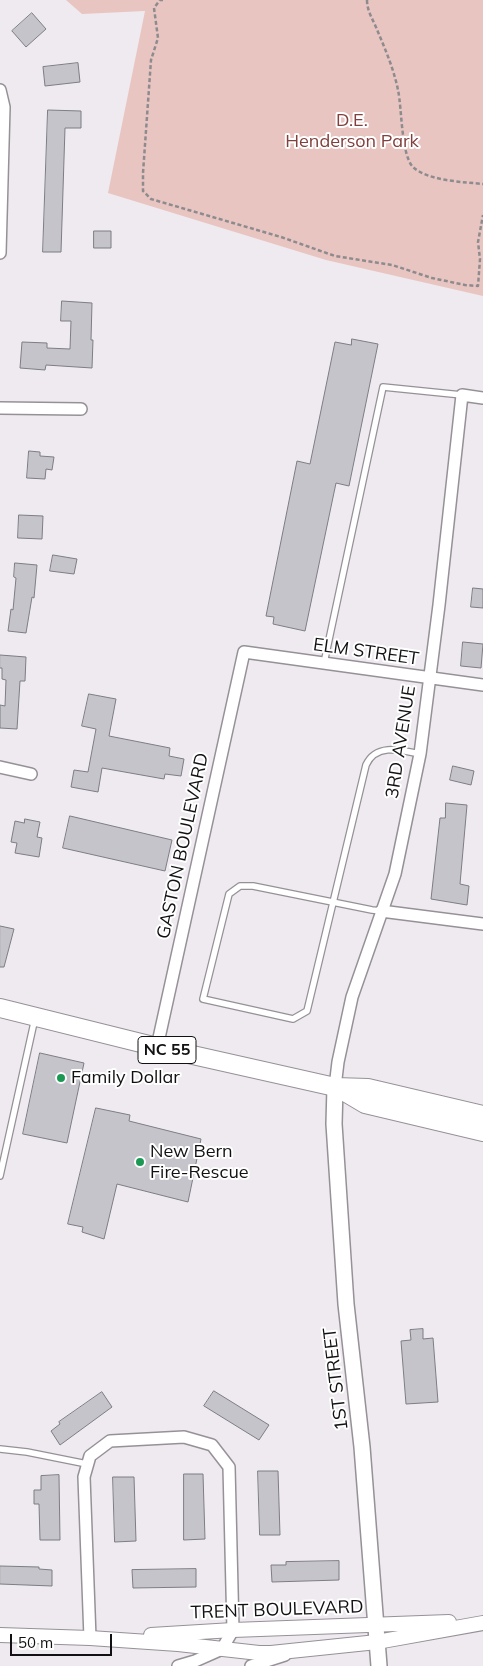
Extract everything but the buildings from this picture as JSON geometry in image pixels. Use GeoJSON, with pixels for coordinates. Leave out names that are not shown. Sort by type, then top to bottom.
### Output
{"type":"FeatureCollection","features":[{"type":"Feature","properties":{"kind":"main road","name":"NC 55"},"geometry":{"type":"LineString","coordinates":[[0,1008],[157,1047],[335,1087]]}},
{"type":"Feature","properties":{"kind":"main road"},"geometry":{"type":"LineString","coordinates":[[335,1087],[368,1088],[483,1114]]}},
{"type":"Feature","properties":{"kind":"main road"},"geometry":{"type":"LineString","coordinates":[[335,1087],[365,1104],[483,1132]]}},
{"type":"Feature","properties":{"kind":"main road","name":"1ST STREET"},"geometry":{"type":"LineString","coordinates":[[335,1087],[334,1124],[346,1304],[362,1447],[379,1666]]}},
{"type":"Feature","properties":{"kind":"street"},"geometry":{"type":"LineString","coordinates":[[0,90],[4,107],[4,143],[0,253]]}},
{"type":"Feature","properties":{"kind":"street"},"geometry":{"type":"LineString","coordinates":[[462,395],[483,398]]}},
{"type":"Feature","properties":{"kind":"street","name":"3RD AVENUE"},"geometry":{"type":"LineString","coordinates":[[335,1087],[338,1062],[352,997],[395,874],[420,754],[462,395]]}},
{"type":"Feature","properties":{"kind":"street"},"geometry":{"type":"LineString","coordinates":[[0,408],[81,409]]}},
{"type":"Feature","properties":{"kind":"street","name":"ELM STREET"},"geometry":{"type":"LineString","coordinates":[[244,652],[483,685]]}},
{"type":"Feature","properties":{"kind":"street","name":"GASTON BOULEVARD"},"geometry":{"type":"LineString","coordinates":[[157,1047],[244,652]]}},
{"type":"Feature","properties":{"kind":"street"},"geometry":{"type":"LineString","coordinates":[[0,767],[31,774]]}},
{"type":"Feature","properties":{"kind":"street"},"geometry":{"type":"LineString","coordinates":[[381,910],[483,924]]}},
{"type":"Feature","properties":{"kind":"street"},"geometry":{"type":"LineString","coordinates":[[90,1638],[84,1477],[90,1456],[110,1441],[184,1437],[212,1445],[229,1467],[233,1630],[222,1649],[178,1666]]}},
{"type":"Feature","properties":{"kind":"street","name":"TRENT BOULEVARD"},"geometry":{"type":"LineString","coordinates":[[90,1638],[233,1630],[483,1622]]}},
{"type":"Feature","properties":{"kind":"street","name":"TRENT BOULEVARD"},"geometry":{"type":"LineString","coordinates":[[0,1635],[90,1638],[178,1644],[258,1653],[377,1642],[483,1622]]}},
{"type":"Feature","properties":{"kind":"street"},"geometry":{"type":"LineString","coordinates":[[251,1666],[300,1650]]}},
{"type":"Feature","properties":{"kind":"lane"},"geometry":{"type":"LineString","coordinates":[[324,663],[383,387],[462,395]]}},
{"type":"Feature","properties":{"kind":"lane"},"geometry":{"type":"LineString","coordinates":[[381,910],[372,910],[333,902],[253,886],[240,886],[229,894],[203,999],[293,1019],[308,1011],[333,902],[366,765],[370,757],[385,750],[420,754]]}},
{"type":"Feature","properties":{"kind":"lane"},"geometry":{"type":"LineString","coordinates":[[0,1176],[35,1016]]}},
{"type":"Feature","properties":{"kind":"lane"},"geometry":{"type":"LineString","coordinates":[[0,1450],[27,1452],[87,1464]]}},
{"type":"Feature","properties":{"kind":"path"},"geometry":{"type":"LineString","coordinates":[[163,0],[160,0],[154,8],[158,38],[151,60],[143,173],[143,191],[151,199],[281,236],[335,256],[392,265],[432,278],[478,286],[480,259],[478,242],[483,214]]}},
{"type":"Feature","properties":{"kind":"path"},"geometry":{"type":"LineString","coordinates":[[367,0],[368,10],[386,50],[396,81],[404,143],[410,164],[416,170],[434,177],[483,184]]}},
{"type":"Feature","properties":{"kind":"green space","name":"D.E. Henderson Park"},"geometry":{"type":"Polygon","coordinates":[[[66,0],[483,0],[483,296],[326,260],[108,193],[145,11],[82,14],[66,0]]]}},
{"type":"Feature","properties":{"kind":"place","name":"Family Dollar"},"geometry":{"type":"Point","coordinates":[61,1078]}},
{"type":"Feature","properties":{"kind":"place","name":"New Bern Fire-Rescue"},"geometry":{"type":"Point","coordinates":[140,1162]}}]}
